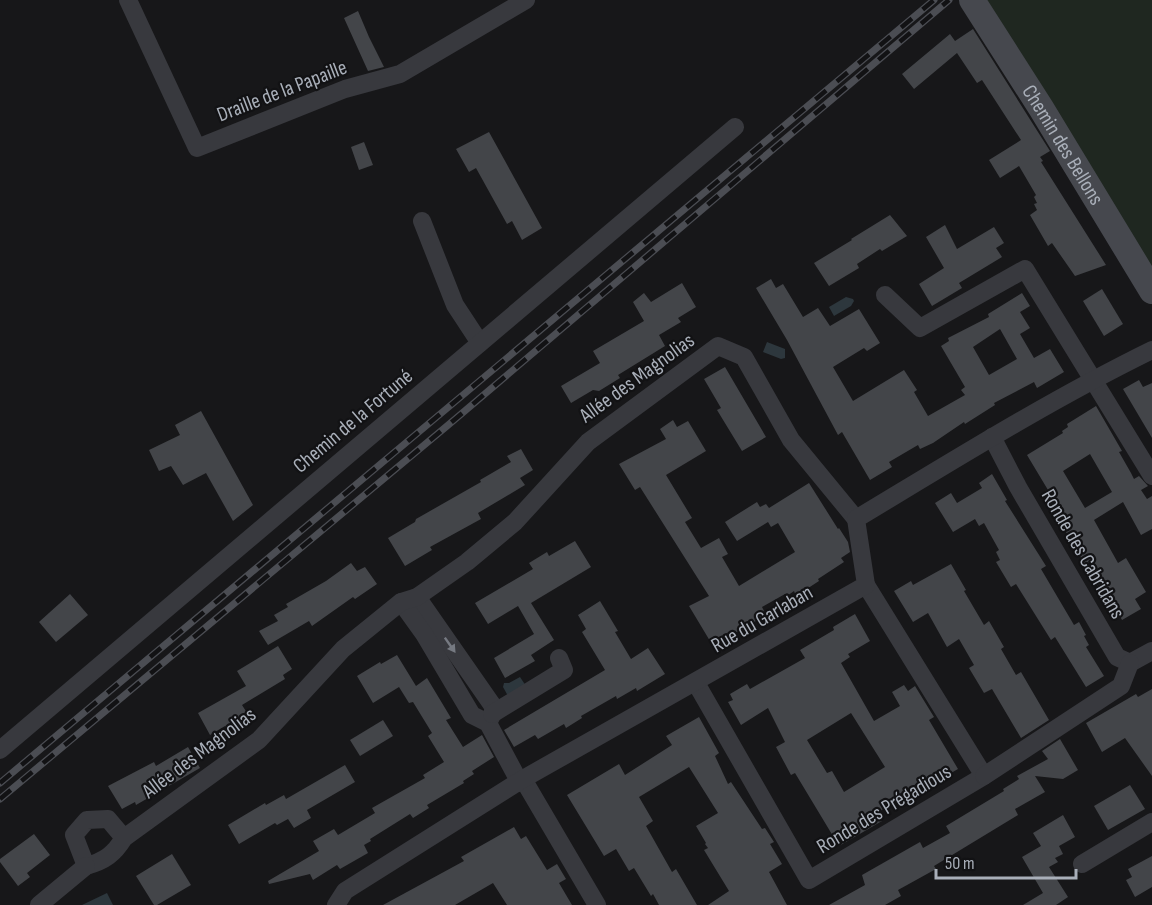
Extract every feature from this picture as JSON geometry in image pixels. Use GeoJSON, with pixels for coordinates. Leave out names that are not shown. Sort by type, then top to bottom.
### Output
{"type":"FeatureCollection","features":[{"type":"Feature","properties":{"kind":"main road","name":"Chemin des Bellons"},"geometry":{"type":"LineString","coordinates":[[972,0],[1041,108],[1152,291]]}},
{"type":"Feature","properties":{"kind":"street","name":"Draille de la Papaille"},"geometry":{"type":"LineString","coordinates":[[128,0],[197,148],[345,89],[400,74],[526,0]]}},
{"type":"Feature","properties":{"kind":"street","name":"Chemin de la Fortuné"},"geometry":{"type":"LineString","coordinates":[[0,750],[735,127]]}},
{"type":"Feature","properties":{"kind":"street"},"geometry":{"type":"LineString","coordinates":[[422,220],[454,305],[480,343]]}},
{"type":"Feature","properties":{"kind":"street"},"geometry":{"type":"LineString","coordinates":[[885,295],[920,328],[1025,269],[1152,476]]}},
{"type":"Feature","properties":{"kind":"street","name":"Allée des Magnolias"},"geometry":{"type":"LineString","coordinates":[[39,905],[86,866],[102,862],[116,852],[124,838],[259,740],[343,649],[409,600],[453,573],[515,522],[588,441],[718,346],[744,357],[791,440],[856,519]]}},
{"type":"Feature","properties":{"kind":"street"},"geometry":{"type":"LineString","coordinates":[[866,585],[856,519],[992,437],[1092,380],[1152,350]]}},
{"type":"Feature","properties":{"kind":"street","name":"Ronde des Cabridans"},"geometry":{"type":"LineString","coordinates":[[992,437],[1018,487],[1117,657],[1130,663]]}},
{"type":"Feature","properties":{"kind":"street","name":"Rue du Garlaban"},"geometry":{"type":"LineString","coordinates":[[336,905],[345,891],[522,781],[866,585]]}},
{"type":"Feature","properties":{"kind":"street","name":"Ronde des Prégadious"},"geometry":{"type":"LineString","coordinates":[[696,683],[809,880],[984,776],[866,585]]}},
{"type":"Feature","properties":{"kind":"street"},"geometry":{"type":"LineString","coordinates":[[409,600],[424,634],[472,715],[490,718],[564,670],[559,658]]}},
{"type":"Feature","properties":{"kind":"street"},"geometry":{"type":"LineString","coordinates":[[984,776],[1121,686],[1130,663],[1152,652]]}},
{"type":"Feature","properties":{"kind":"street"},"geometry":{"type":"LineString","coordinates":[[490,718],[522,781],[597,905]]}},
{"type":"Feature","properties":{"kind":"street"},"geometry":{"type":"LineString","coordinates":[[86,866],[74,836],[87,820],[108,819],[124,838]]}},
{"type":"Feature","properties":{"kind":"street"},"geometry":{"type":"LineString","coordinates":[[1082,864],[1152,822]]}},
{"type":"Feature","properties":{"kind":"shaded area"},"geometry":{"type":"Polygon","coordinates":[[[986,0],[1152,0],[1152,269],[986,0]]]}},
{"type":"Feature","properties":{"kind":"shaded area"},"geometry":{"type":"Polygon","coordinates":[[[846,297],[853,299],[851,306],[834,316],[829,307],[846,297]]]}},
{"type":"Feature","properties":{"kind":"shaded area"},"geometry":{"type":"Polygon","coordinates":[[[767,342],[785,349],[785,358],[781,359],[763,352],[767,342]]]}},
{"type":"Feature","properties":{"kind":"shaded area"},"geometry":{"type":"Polygon","coordinates":[[[520,677],[526,686],[508,696],[503,687],[504,683],[520,677]]]}},
{"type":"Feature","properties":{"kind":"shaded area"},"geometry":{"type":"Polygon","coordinates":[[[107,893],[113,905],[82,905],[107,893]]]}},
{"type":"Feature","properties":{"kind":"building"},"geometry":{"type":"Polygon","coordinates":[[[358,11],[384,67],[368,71],[344,18],[358,11]]]}},
{"type":"Feature","properties":{"kind":"building"},"geometry":{"type":"Polygon","coordinates":[[[973,29],[1050,151],[1040,157],[1043,161],[1041,162],[1106,265],[1075,276],[1052,243],[1048,246],[1030,215],[1037,210],[1034,204],[1037,203],[1034,197],[1036,195],[1019,166],[1000,178],[989,160],[1021,140],[982,80],[977,83],[957,53],[914,89],[902,74],[950,34],[955,41],[973,29]]]}},
{"type":"Feature","properties":{"kind":"building"},"geometry":{"type":"Polygon","coordinates":[[[489,132],[542,228],[522,240],[512,221],[507,224],[476,168],[469,172],[456,149],[489,132]]]}},
{"type":"Feature","properties":{"kind":"building"},"geometry":{"type":"Polygon","coordinates":[[[364,142],[373,165],[359,170],[351,147],[364,142]]]}},
{"type":"Feature","properties":{"kind":"building"},"geometry":{"type":"Polygon","coordinates":[[[890,215],[907,236],[882,251],[880,249],[857,264],[859,268],[829,286],[814,263],[890,215]]]}},
{"type":"Feature","properties":{"kind":"building"},"geometry":{"type":"Polygon","coordinates":[[[945,225],[957,249],[994,227],[1004,243],[996,248],[1002,257],[959,283],[962,288],[932,306],[919,284],[944,268],[926,237],[945,225]]]}},
{"type":"Feature","properties":{"kind":"building"},"geometry":{"type":"Polygon","coordinates":[[[771,279],[776,288],[783,284],[803,317],[818,308],[830,326],[859,309],[880,343],[867,351],[864,348],[833,367],[853,401],[904,370],[917,390],[914,392],[928,416],[965,395],[961,390],[965,387],[941,346],[949,341],[948,338],[989,317],[988,314],[1022,293],[1030,306],[1020,312],[1030,328],[1020,334],[1034,358],[1050,349],[1064,372],[1037,388],[1034,382],[994,403],[995,405],[933,443],[920,449],[918,445],[889,462],[892,467],[870,480],[842,432],[838,435],[756,288],[771,279]],[[1000,329],[973,347],[989,375],[1017,359],[1000,329]]]}},
{"type":"Feature","properties":{"kind":"building"},"geometry":{"type":"Polygon","coordinates":[[[682,283],[696,307],[678,318],[681,322],[659,335],[665,346],[618,375],[620,378],[599,391],[593,390],[571,403],[561,386],[600,363],[593,351],[644,321],[633,302],[644,293],[651,302],[682,283]]]}},
{"type":"Feature","properties":{"kind":"building"},"geometry":{"type":"Polygon","coordinates":[[[1102,289],[1123,324],[1104,336],[1083,301],[1102,289]]]}},
{"type":"Feature","properties":{"kind":"building"},"geometry":{"type":"Polygon","coordinates":[[[725,367],[766,437],[742,451],[717,410],[721,408],[704,379],[725,367]]]}},
{"type":"Feature","properties":{"kind":"building"},"geometry":{"type":"Polygon","coordinates":[[[1139,380],[1143,387],[1152,383],[1152,438],[1123,389],[1139,380]]]}},
{"type":"Feature","properties":{"kind":"building"},"geometry":{"type":"Polygon","coordinates":[[[1096,406],[1122,451],[1119,452],[1134,479],[1139,476],[1148,486],[1141,490],[1147,499],[1152,496],[1152,529],[1141,535],[1123,502],[1094,520],[1118,563],[1126,558],[1146,592],[1135,599],[1141,609],[1122,620],[1112,602],[1108,604],[1059,520],[1045,491],[1048,490],[1027,455],[1063,433],[1062,431],[1068,427],[1067,424],[1096,406]],[[1090,454],[1063,471],[1085,508],[1112,492],[1090,454]]]}},
{"type":"Feature","properties":{"kind":"building"},"geometry":{"type":"Polygon","coordinates":[[[201,411],[253,505],[233,521],[206,473],[183,485],[171,466],[159,471],[149,450],[180,435],[175,425],[201,411]]]}},
{"type":"Feature","properties":{"kind":"building"},"geometry":{"type":"Polygon","coordinates":[[[673,420],[677,427],[688,421],[706,451],[666,475],[692,518],[685,522],[701,548],[719,538],[728,554],[722,557],[739,586],[795,552],[778,523],[771,527],[768,522],[737,541],[725,522],[757,502],[760,507],[766,504],[769,508],[809,483],[848,542],[850,552],[841,558],[844,562],[818,579],[819,581],[796,596],[794,591],[762,607],[766,615],[713,646],[689,606],[709,596],[640,487],[635,490],[619,464],[666,439],[660,429],[673,420]]]}},
{"type":"Feature","properties":{"kind":"building"},"geometry":{"type":"Polygon","coordinates":[[[521,449],[533,470],[520,478],[525,485],[478,513],[481,519],[430,547],[432,550],[405,566],[388,538],[511,462],[507,456],[521,449]]]}},
{"type":"Feature","properties":{"kind":"building"},"geometry":{"type":"Polygon","coordinates":[[[992,474],[1007,500],[1005,501],[1046,566],[1041,569],[1074,625],[1079,622],[1086,635],[1084,636],[1089,645],[1086,647],[1104,676],[1086,687],[1055,637],[1051,640],[1016,584],[1011,587],[996,562],[1000,560],[996,552],[999,550],[984,523],[979,526],[975,519],[953,532],[935,503],[951,493],[957,503],[982,488],[979,483],[992,474]]]}},
{"type":"Feature","properties":{"kind":"building"},"geometry":{"type":"Polygon","coordinates":[[[575,541],[591,567],[531,603],[554,640],[531,655],[535,661],[505,678],[494,658],[534,634],[518,606],[488,624],[475,603],[533,569],[529,563],[547,552],[549,556],[575,541]]]}},
{"type":"Feature","properties":{"kind":"building"},"geometry":{"type":"Polygon","coordinates":[[[351,563],[357,571],[365,567],[377,584],[355,599],[353,597],[312,626],[309,621],[268,645],[259,631],[278,621],[274,615],[288,607],[286,604],[326,581],[351,563]]]}},
{"type":"Feature","properties":{"kind":"building"},"geometry":{"type":"Polygon","coordinates":[[[951,564],[984,625],[989,621],[1016,675],[1021,672],[1049,720],[1021,738],[992,689],[984,693],[969,668],[974,665],[959,639],[947,647],[928,613],[913,622],[894,591],[911,581],[913,585],[951,564]]]}},
{"type":"Feature","properties":{"kind":"building"},"geometry":{"type":"Polygon","coordinates":[[[70,594],[88,615],[56,642],[39,622],[70,594]]]}},
{"type":"Feature","properties":{"kind":"building"},"geometry":{"type":"Polygon","coordinates":[[[600,601],[631,659],[648,648],[665,674],[637,691],[636,688],[617,699],[616,696],[581,716],[582,718],[566,728],[564,724],[538,739],[535,735],[514,747],[504,730],[605,670],[582,632],[586,629],[578,615],[600,601]]]}},
{"type":"Feature","properties":{"kind":"building"},"geometry":{"type":"Polygon","coordinates":[[[855,614],[870,641],[848,654],[850,657],[841,663],[874,721],[900,706],[892,692],[904,685],[908,691],[915,686],[934,717],[929,720],[958,769],[920,791],[916,784],[891,799],[893,803],[877,813],[882,821],[839,846],[795,773],[791,775],[776,747],[785,742],[768,708],[741,725],[728,702],[733,700],[730,694],[747,684],[750,689],[805,658],[800,650],[834,630],[833,627],[855,614]],[[851,713],[807,740],[827,773],[832,771],[844,792],[885,767],[851,713]]]}},
{"type":"Feature","properties":{"kind":"building"},"geometry":{"type":"Polygon","coordinates":[[[278,646],[292,669],[283,675],[285,679],[242,705],[249,716],[227,729],[225,726],[210,735],[198,713],[246,686],[237,671],[278,646]]]}},
{"type":"Feature","properties":{"kind":"building"},"geometry":{"type":"Polygon","coordinates":[[[397,655],[416,686],[427,678],[451,718],[446,720],[463,747],[482,735],[494,757],[472,771],[474,774],[463,781],[464,783],[427,805],[429,808],[413,818],[410,814],[370,839],[371,841],[364,845],[368,853],[340,869],[337,865],[313,880],[310,874],[269,884],[268,881],[319,851],[313,841],[334,829],[338,835],[375,813],[372,808],[425,778],[423,775],[444,762],[428,736],[432,733],[413,702],[409,703],[399,687],[373,703],[357,676],[397,655]]]}},
{"type":"Feature","properties":{"kind":"building"},"geometry":{"type":"Polygon","coordinates":[[[1152,689],[1152,776],[1125,738],[1102,752],[1086,723],[1136,694],[1138,697],[1152,689]]]}},
{"type":"Feature","properties":{"kind":"building"},"geometry":{"type":"Polygon","coordinates":[[[699,717],[719,753],[715,756],[728,784],[731,782],[762,829],[765,828],[774,842],[770,844],[782,864],[769,872],[787,905],[708,905],[729,891],[704,850],[708,848],[696,826],[718,813],[689,767],[639,797],[653,821],[646,826],[672,872],[676,869],[697,905],[659,905],[634,868],[629,871],[616,849],[604,856],[567,795],[619,764],[625,775],[672,745],[666,736],[699,717]]]}},
{"type":"Feature","properties":{"kind":"building"},"geometry":{"type":"Polygon","coordinates":[[[383,720],[393,736],[360,756],[350,740],[383,720]]]}},
{"type":"Feature","properties":{"kind":"building"},"geometry":{"type":"Polygon","coordinates":[[[1060,739],[1078,770],[1063,779],[1035,776],[1045,792],[1015,809],[1018,815],[934,866],[936,869],[898,890],[901,896],[885,905],[829,905],[865,885],[862,875],[920,842],[923,848],[950,833],[946,826],[1004,791],[1003,789],[1019,779],[1017,776],[1048,759],[1042,751],[1060,739]]]}},
{"type":"Feature","properties":{"kind":"building"},"geometry":{"type":"Polygon","coordinates":[[[188,747],[200,768],[136,805],[135,802],[122,809],[108,786],[154,762],[156,766],[188,747]]]}},
{"type":"Feature","properties":{"kind":"building"},"geometry":{"type":"Polygon","coordinates":[[[345,765],[355,782],[307,810],[311,818],[294,828],[288,819],[277,825],[275,823],[239,844],[228,825],[265,803],[266,805],[284,795],[286,799],[345,765]]]}},
{"type":"Feature","properties":{"kind":"building"},"geometry":{"type":"Polygon","coordinates":[[[1130,785],[1145,809],[1108,830],[1094,806],[1130,785]]]}},
{"type":"Feature","properties":{"kind":"building"},"geometry":{"type":"Polygon","coordinates":[[[1063,815],[1075,837],[1059,846],[1063,854],[1055,858],[1058,862],[1049,867],[1068,897],[1056,905],[1023,905],[1043,893],[1022,857],[1041,846],[1033,833],[1063,815]]]}},
{"type":"Feature","properties":{"kind":"building"},"geometry":{"type":"Polygon","coordinates":[[[514,827],[521,839],[526,836],[547,870],[557,864],[566,879],[559,883],[572,905],[507,905],[493,883],[455,905],[383,905],[464,861],[461,857],[514,827]]]}},
{"type":"Feature","properties":{"kind":"building"},"geometry":{"type":"Polygon","coordinates":[[[34,834],[50,855],[27,873],[30,877],[18,886],[0,859],[34,834]]]}},
{"type":"Feature","properties":{"kind":"building"},"geometry":{"type":"Polygon","coordinates":[[[172,854],[191,885],[154,905],[136,876],[172,854]]]}},
{"type":"Feature","properties":{"kind":"building"},"geometry":{"type":"Polygon","coordinates":[[[1152,856],[1152,887],[1135,897],[1126,880],[1132,877],[1128,869],[1152,856]]]}},
{"type":"Feature","properties":{"kind":"railway"},"geometry":{"type":"LineString","coordinates":[[0,783],[934,0]]}},
{"type":"Feature","properties":{"kind":"railway"},"geometry":{"type":"LineString","coordinates":[[0,799],[447,426],[949,0]]}}]}
